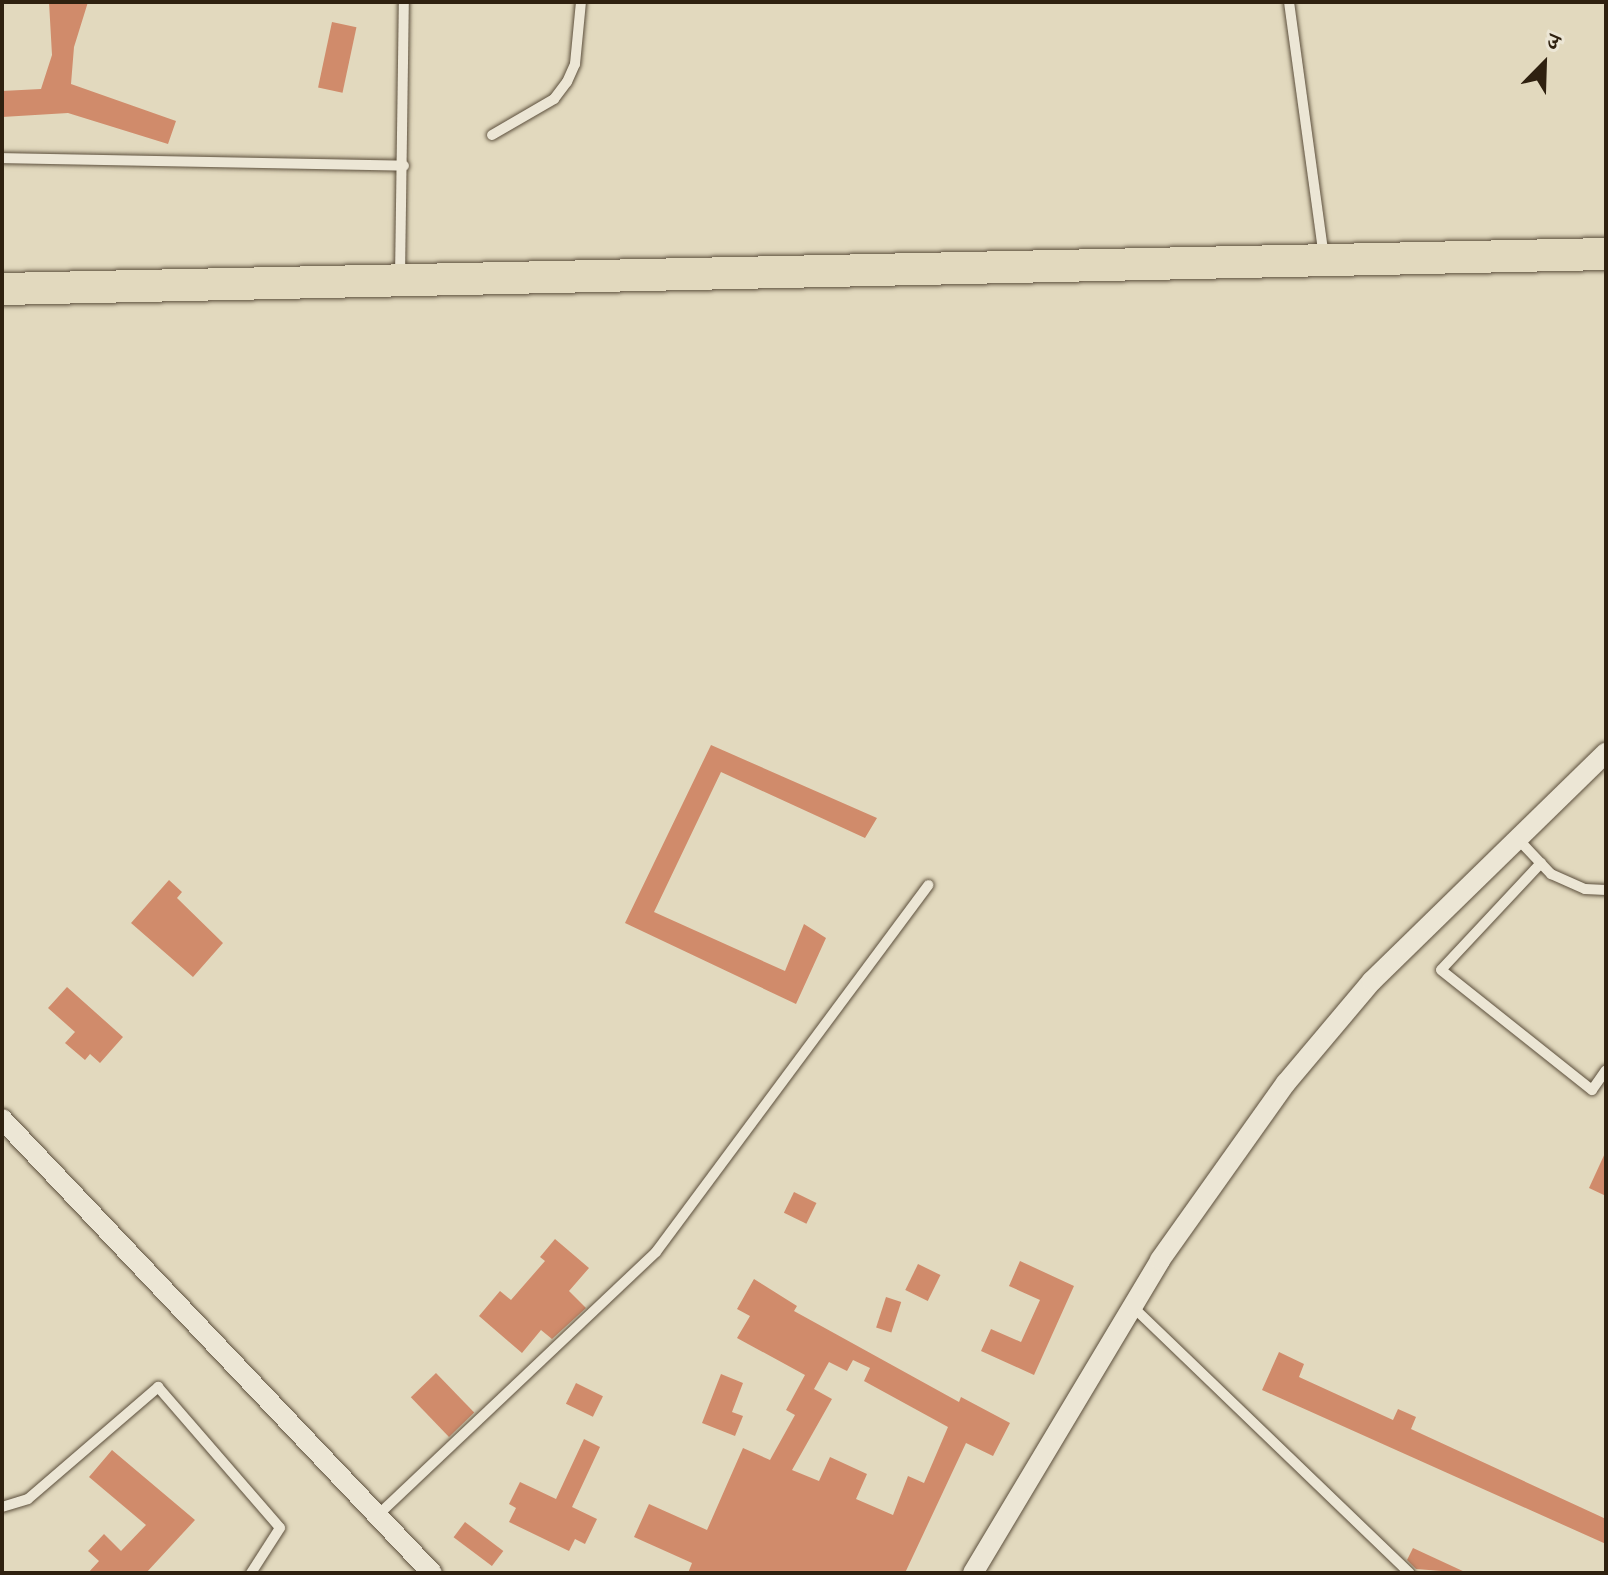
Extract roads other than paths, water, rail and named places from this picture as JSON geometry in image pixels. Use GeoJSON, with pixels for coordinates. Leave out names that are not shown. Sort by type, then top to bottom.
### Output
{"type":"FeatureCollection","features":[{"type":"Feature","properties":{"kind":"main road"},"geometry":{"type":"LineString","coordinates":[[2,289],[400,283],[1606,254]]}},
{"type":"Feature","properties":{"kind":"street"},"geometry":{"type":"LineString","coordinates":[[973,1573],[1132,1306],[1286,1083],[1372,981],[1516,837],[1606,753]]}},
{"type":"Feature","properties":{"kind":"street"},"geometry":{"type":"LineString","coordinates":[[3,1124],[432,1573]]}},
{"type":"Feature","properties":{"kind":"lane"},"geometry":{"type":"LineString","coordinates":[[400,283],[404,2]]}},
{"type":"Feature","properties":{"kind":"lane"},"geometry":{"type":"LineString","coordinates":[[492,135],[554,99],[567,82],[575,64],[581,2]]}},
{"type":"Feature","properties":{"kind":"lane"},"geometry":{"type":"LineString","coordinates":[[1289,2],[1325,262]]}},
{"type":"Feature","properties":{"kind":"lane"},"geometry":{"type":"LineString","coordinates":[[2,158],[404,166]]}},
{"type":"Feature","properties":{"kind":"lane"},"geometry":{"type":"LineString","coordinates":[[1516,837],[1551,874],[1585,889],[1606,890]]}},
{"type":"Feature","properties":{"kind":"lane"},"geometry":{"type":"LineString","coordinates":[[1541,863],[1441,970],[1592,1090],[1606,1070]]}},
{"type":"Feature","properties":{"kind":"lane"},"geometry":{"type":"LineString","coordinates":[[377,1516],[656,1252],[929,885]]}},
{"type":"Feature","properties":{"kind":"lane"},"geometry":{"type":"LineString","coordinates":[[1132,1306],[1409,1573]]}},
{"type":"Feature","properties":{"kind":"lane"},"geometry":{"type":"LineString","coordinates":[[2,1507],[28,1499],[158,1387],[280,1528],[251,1573]]}}]}
